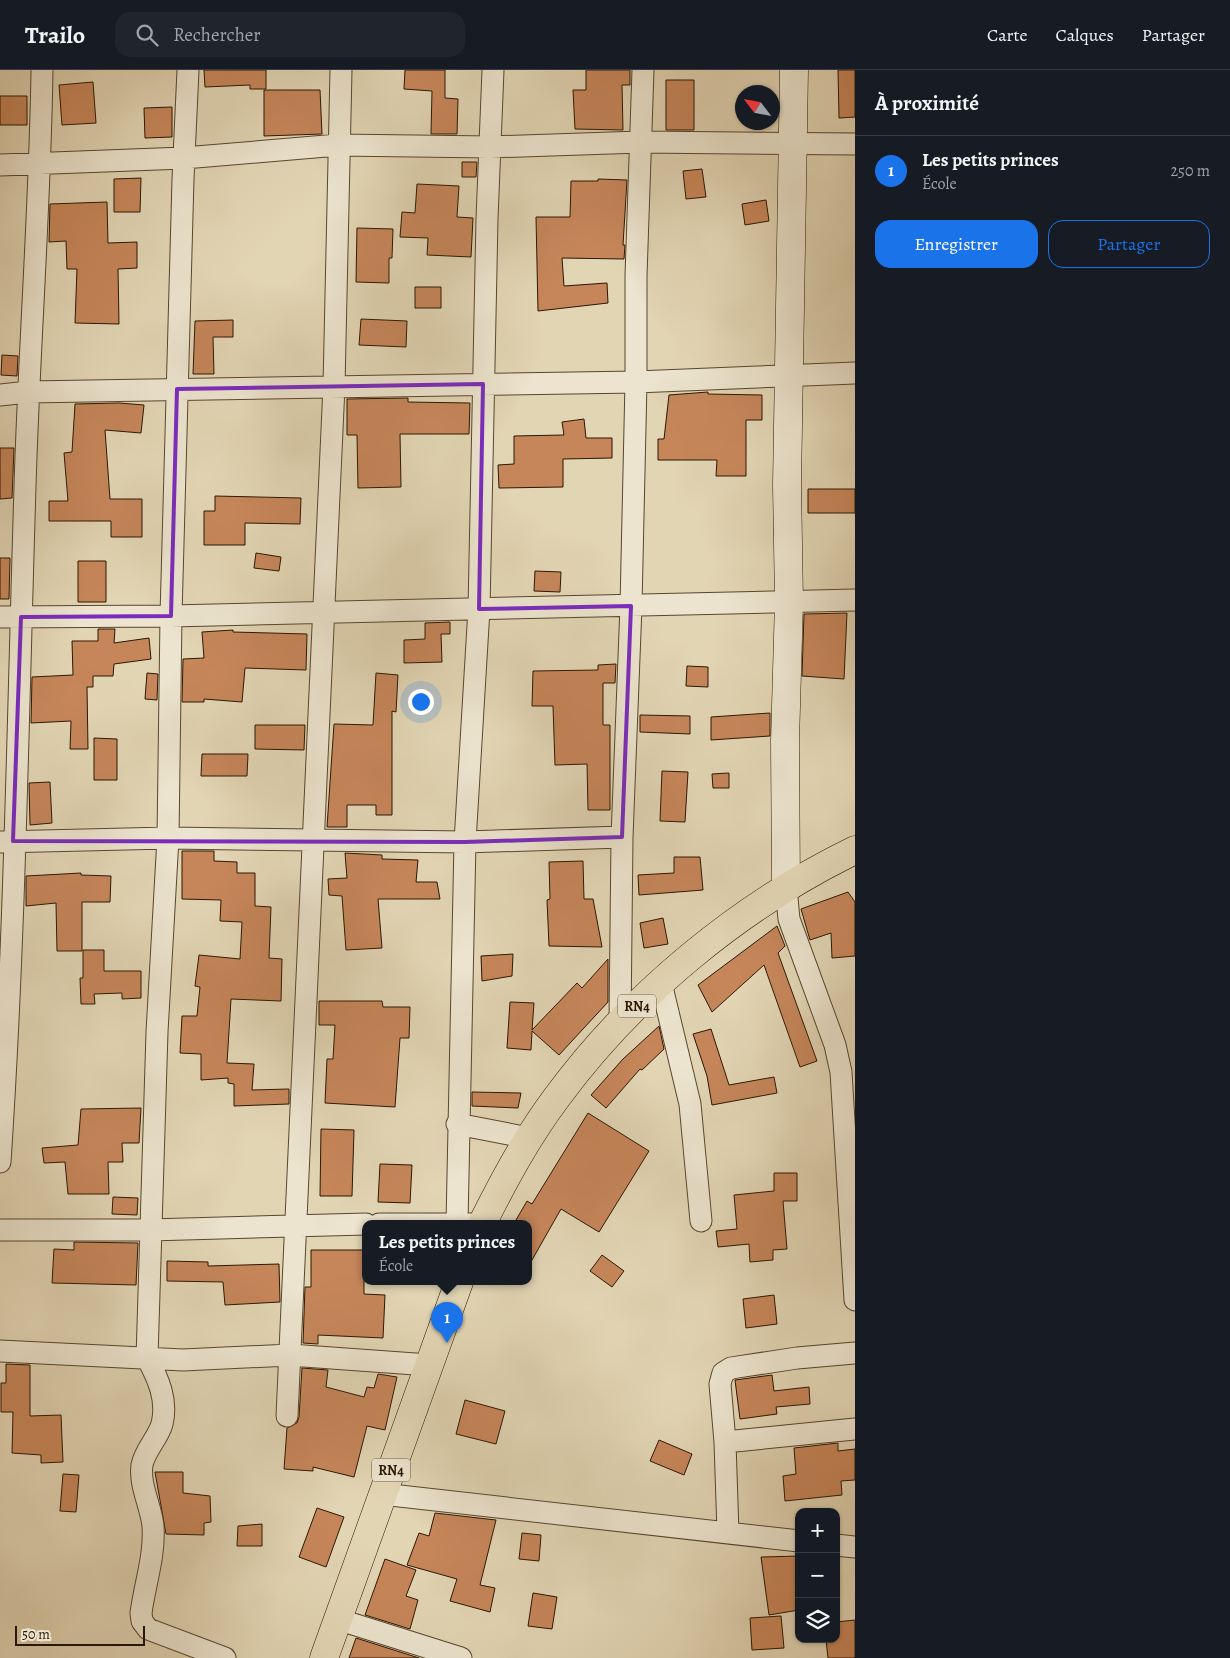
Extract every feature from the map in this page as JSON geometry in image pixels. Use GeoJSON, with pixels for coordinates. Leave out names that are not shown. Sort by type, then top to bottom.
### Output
{"type":"FeatureCollection","features":[{"type":"Feature","properties":{"kind":"highway","name":"RN4"},"geometry":{"type":"LineString","coordinates":[[473,1220],[506,1176],[556,1097],[620,1022],[661,983],[727,929],[786,888],[855,850]]}},
{"type":"Feature","properties":{"kind":"highway","name":"RN4"},"geometry":{"type":"LineString","coordinates":[[324,1658],[458,1285]]}},
{"type":"Feature","properties":{"kind":"street"},"geometry":{"type":"LineString","coordinates":[[0,1162],[10,617],[28,392],[40,165],[42,70]]}},
{"type":"Feature","properties":{"kind":"street"},"geometry":{"type":"LineString","coordinates":[[188,70],[171,616],[168,838],[157,1032],[147,1358],[162,1390],[163,1406],[162,1424],[142,1466],[143,1480],[153,1524],[152,1562],[143,1597],[142,1621],[148,1629],[226,1658]]}},
{"type":"Feature","properties":{"kind":"street"},"geometry":{"type":"LineString","coordinates":[[287,1416],[334,386],[340,70]]}},
{"type":"Feature","properties":{"kind":"street"},"geometry":{"type":"LineString","coordinates":[[469,1220],[457,1124],[465,842],[479,609],[490,147],[494,70]]}},
{"type":"Feature","properties":{"kind":"street"},"geometry":{"type":"LineString","coordinates":[[620,1022],[622,837],[631,606],[636,382],[636,276],[643,70]]}},
{"type":"Feature","properties":{"kind":"street"},"geometry":{"type":"LineString","coordinates":[[794,70],[788,374],[789,602],[785,741],[786,888],[789,919],[835,1045],[841,1072],[855,1300]]}},
{"type":"Feature","properties":{"kind":"street"},"geometry":{"type":"LineString","coordinates":[[0,165],[40,165],[184,158],[338,145],[490,147],[640,142],[793,145],[855,144]]}},
{"type":"Feature","properties":{"kind":"street"},"geometry":{"type":"LineString","coordinates":[[0,395],[28,392],[636,382],[855,372]]}},
{"type":"Feature","properties":{"kind":"street"},"geometry":{"type":"LineString","coordinates":[[10,617],[171,616],[855,600]]}},
{"type":"Feature","properties":{"kind":"street"},"geometry":{"type":"LineString","coordinates":[[7,841],[168,838],[465,842],[622,837]]}},
{"type":"Feature","properties":{"kind":"street"},"geometry":{"type":"LineString","coordinates":[[661,983],[690,1104],[701,1222]]}},
{"type":"Feature","properties":{"kind":"street"},"geometry":{"type":"LineString","coordinates":[[457,1124],[529,1138]]}},
{"type":"Feature","properties":{"kind":"street"},"geometry":{"type":"LineString","coordinates":[[0,1230],[150,1230],[362,1224]]}},
{"type":"Feature","properties":{"kind":"street"},"geometry":{"type":"LineString","coordinates":[[0,1351],[183,1360],[290,1355],[429,1365]]}},
{"type":"Feature","properties":{"kind":"street"},"geometry":{"type":"LineString","coordinates":[[728,1533],[725,1442],[720,1384],[723,1373],[727,1370],[797,1358],[855,1352]]}},
{"type":"Feature","properties":{"kind":"street"},"geometry":{"type":"LineString","coordinates":[[725,1442],[855,1429]]}},
{"type":"Feature","properties":{"kind":"street"},"geometry":{"type":"LineString","coordinates":[[382,1494],[795,1541]]}},
{"type":"Feature","properties":{"kind":"street"},"geometry":{"type":"LineString","coordinates":[[840,1545],[855,1547]]}},
{"type":"Feature","properties":{"kind":"street"},"geometry":{"type":"LineString","coordinates":[[337,1619],[461,1658]]}},
{"type":"Feature","properties":{"kind":"highlighted area"},"geometry":{"type":"Polygon","coordinates":[[[483,384],[479,609],[631,606],[622,837],[465,842],[13,841],[21,617],[171,616],[177,389],[483,384]]]}},
{"type":"Feature","properties":{"kind":"building"},"geometry":{"type":"Polygon","coordinates":[[[204,70],[266,70],[266,89],[250,89],[250,85],[205,87],[204,70]]]}},
{"type":"Feature","properties":{"kind":"building"},"geometry":{"type":"Polygon","coordinates":[[[405,70],[445,70],[445,98],[458,99],[457,134],[431,134],[432,91],[404,89],[405,70]]]}},
{"type":"Feature","properties":{"kind":"building"},"geometry":{"type":"Polygon","coordinates":[[[586,70],[630,70],[630,85],[622,85],[623,130],[575,129],[573,90],[586,90],[586,70]]]}},
{"type":"Feature","properties":{"kind":"building"},"geometry":{"type":"Polygon","coordinates":[[[838,70],[855,70],[855,117],[839,118],[838,70]]]}},
{"type":"Feature","properties":{"kind":"building"},"geometry":{"type":"Polygon","coordinates":[[[666,80],[694,80],[694,130],[666,130],[666,80]]]}},
{"type":"Feature","properties":{"kind":"building"},"geometry":{"type":"Polygon","coordinates":[[[93,82],[96,123],[62,125],[59,85],[93,82]]]}},
{"type":"Feature","properties":{"kind":"building"},"geometry":{"type":"Polygon","coordinates":[[[264,90],[320,90],[322,134],[264,136],[264,90]]]}},
{"type":"Feature","properties":{"kind":"building"},"geometry":{"type":"Polygon","coordinates":[[[0,96],[27,96],[27,125],[0,125],[0,96]]]}},
{"type":"Feature","properties":{"kind":"building"},"geometry":{"type":"Polygon","coordinates":[[[172,107],[172,137],[145,138],[144,108],[172,107]]]}},
{"type":"Feature","properties":{"kind":"building"},"geometry":{"type":"Polygon","coordinates":[[[462,162],[477,162],[476,177],[462,177],[462,162]]]}},
{"type":"Feature","properties":{"kind":"building"},"geometry":{"type":"Polygon","coordinates":[[[702,169],[706,197],[686,199],[683,171],[702,169]]]}},
{"type":"Feature","properties":{"kind":"building"},"geometry":{"type":"Polygon","coordinates":[[[141,178],[140,212],[114,212],[114,179],[141,178]]]}},
{"type":"Feature","properties":{"kind":"building"},"geometry":{"type":"Polygon","coordinates":[[[598,179],[627,180],[623,245],[625,245],[624,259],[562,258],[564,286],[607,283],[608,303],[538,311],[536,217],[570,217],[571,181],[598,181],[598,179]]]}},
{"type":"Feature","properties":{"kind":"building"},"geometry":{"type":"Polygon","coordinates":[[[417,184],[459,186],[457,217],[473,218],[471,257],[427,255],[428,238],[400,237],[402,212],[415,213],[417,184]]]}},
{"type":"Feature","properties":{"kind":"building"},"geometry":{"type":"Polygon","coordinates":[[[766,200],[769,221],[745,225],[742,204],[766,200]]]}},
{"type":"Feature","properties":{"kind":"building"},"geometry":{"type":"Polygon","coordinates":[[[107,202],[108,243],[137,242],[137,268],[118,269],[119,324],[75,323],[77,269],[67,269],[66,241],[49,242],[50,204],[107,202]]]}},
{"type":"Feature","properties":{"kind":"building"},"geometry":{"type":"Polygon","coordinates":[[[357,228],[393,229],[392,258],[389,258],[389,283],[356,282],[357,228]]]}},
{"type":"Feature","properties":{"kind":"building"},"geometry":{"type":"Polygon","coordinates":[[[415,287],[441,287],[441,308],[415,308],[415,287]]]}},
{"type":"Feature","properties":{"kind":"building"},"geometry":{"type":"Polygon","coordinates":[[[361,319],[407,321],[406,347],[359,345],[361,319]]]}},
{"type":"Feature","properties":{"kind":"building"},"geometry":{"type":"Polygon","coordinates":[[[233,320],[233,337],[213,337],[214,374],[193,374],[195,321],[233,320]]]}},
{"type":"Feature","properties":{"kind":"building"},"geometry":{"type":"Polygon","coordinates":[[[2,355],[18,356],[17,376],[1,375],[2,355]]]}},
{"type":"Feature","properties":{"kind":"building"},"geometry":{"type":"Polygon","coordinates":[[[708,392],[708,394],[762,395],[762,420],[746,420],[746,476],[716,476],[717,460],[658,460],[658,439],[664,439],[669,395],[708,392]]]}},
{"type":"Feature","properties":{"kind":"building"},"geometry":{"type":"Polygon","coordinates":[[[408,398],[408,402],[470,403],[469,434],[400,434],[401,487],[358,488],[357,435],[347,435],[347,399],[408,398]]]}},
{"type":"Feature","properties":{"kind":"building"},"geometry":{"type":"Polygon","coordinates":[[[119,403],[144,405],[141,433],[105,430],[110,499],[142,499],[142,537],[111,537],[111,521],[49,521],[49,501],[68,501],[64,453],[72,452],[75,404],[119,403]]]}},
{"type":"Feature","properties":{"kind":"building"},"geometry":{"type":"Polygon","coordinates":[[[584,419],[586,438],[612,438],[612,458],[563,459],[563,487],[499,488],[498,465],[514,464],[514,436],[564,435],[562,422],[584,419]]]}},
{"type":"Feature","properties":{"kind":"building"},"geometry":{"type":"Polygon","coordinates":[[[0,448],[14,448],[12,498],[0,499],[0,448]]]}},
{"type":"Feature","properties":{"kind":"building"},"geometry":{"type":"Polygon","coordinates":[[[808,489],[855,489],[855,513],[808,513],[808,489]]]}},
{"type":"Feature","properties":{"kind":"building"},"geometry":{"type":"Polygon","coordinates":[[[215,496],[301,498],[300,524],[245,523],[245,545],[204,545],[204,511],[215,511],[215,496]]]}},
{"type":"Feature","properties":{"kind":"building"},"geometry":{"type":"Polygon","coordinates":[[[256,553],[281,557],[279,571],[254,568],[256,553]]]}},
{"type":"Feature","properties":{"kind":"building"},"geometry":{"type":"Polygon","coordinates":[[[0,558],[10,558],[9,599],[0,599],[0,558]]]}},
{"type":"Feature","properties":{"kind":"building"},"geometry":{"type":"Polygon","coordinates":[[[78,561],[106,561],[106,602],[78,602],[78,561]]]}},
{"type":"Feature","properties":{"kind":"building"},"geometry":{"type":"Polygon","coordinates":[[[535,571],[561,572],[560,592],[534,591],[535,571]]]}},
{"type":"Feature","properties":{"kind":"building"},"geometry":{"type":"Polygon","coordinates":[[[847,613],[844,679],[802,676],[804,614],[847,613]]]}},
{"type":"Feature","properties":{"kind":"building"},"geometry":{"type":"Polygon","coordinates":[[[450,622],[450,634],[441,634],[442,662],[404,663],[404,640],[425,639],[425,623],[450,622]]]}},
{"type":"Feature","properties":{"kind":"building"},"geometry":{"type":"Polygon","coordinates":[[[98,629],[115,629],[114,643],[149,638],[151,659],[114,664],[113,676],[93,676],[93,687],[87,687],[88,749],[70,749],[71,721],[31,723],[32,677],[73,675],[72,641],[98,641],[98,629]]]}},
{"type":"Feature","properties":{"kind":"building"},"geometry":{"type":"Polygon","coordinates":[[[233,630],[233,632],[307,634],[306,670],[245,668],[242,702],[204,699],[204,702],[182,702],[183,659],[204,658],[202,632],[233,630]]]}},
{"type":"Feature","properties":{"kind":"building"},"geometry":{"type":"Polygon","coordinates":[[[616,664],[615,683],[603,683],[603,725],[610,725],[610,810],[588,810],[587,764],[555,765],[553,706],[532,706],[533,671],[598,670],[598,665],[616,664]]]}},
{"type":"Feature","properties":{"kind":"building"},"geometry":{"type":"Polygon","coordinates":[[[687,666],[708,667],[708,687],[686,686],[687,666]]]}},
{"type":"Feature","properties":{"kind":"building"},"geometry":{"type":"Polygon","coordinates":[[[147,673],[158,674],[157,700],[145,699],[147,673]]]}},
{"type":"Feature","properties":{"kind":"building"},"geometry":{"type":"Polygon","coordinates":[[[376,673],[398,675],[396,712],[392,711],[392,815],[376,815],[376,805],[347,805],[347,827],[327,827],[334,724],[373,725],[376,673]]]}},
{"type":"Feature","properties":{"kind":"building"},"geometry":{"type":"Polygon","coordinates":[[[770,713],[770,736],[711,740],[711,717],[770,713]]]}},
{"type":"Feature","properties":{"kind":"building"},"geometry":{"type":"Polygon","coordinates":[[[640,715],[690,716],[690,734],[640,732],[640,715]]]}},
{"type":"Feature","properties":{"kind":"building"},"geometry":{"type":"Polygon","coordinates":[[[255,725],[305,725],[304,750],[255,749],[255,725]]]}},
{"type":"Feature","properties":{"kind":"building"},"geometry":{"type":"Polygon","coordinates":[[[94,738],[117,739],[117,780],[94,780],[94,738]]]}},
{"type":"Feature","properties":{"kind":"building"},"geometry":{"type":"Polygon","coordinates":[[[202,754],[248,754],[247,776],[201,776],[202,754]]]}},
{"type":"Feature","properties":{"kind":"building"},"geometry":{"type":"Polygon","coordinates":[[[662,771],[688,772],[685,822],[660,821],[662,771]]]}},
{"type":"Feature","properties":{"kind":"building"},"geometry":{"type":"Polygon","coordinates":[[[729,773],[729,788],[713,788],[712,774],[729,773]]]}},
{"type":"Feature","properties":{"kind":"building"},"geometry":{"type":"Polygon","coordinates":[[[50,782],[52,823],[30,825],[29,783],[50,782]]]}},
{"type":"Feature","properties":{"kind":"building"},"geometry":{"type":"Polygon","coordinates":[[[182,851],[214,851],[214,861],[237,862],[237,873],[255,873],[255,906],[271,907],[269,958],[282,959],[281,1001],[231,999],[227,1063],[254,1064],[252,1090],[289,1089],[289,1104],[234,1106],[234,1084],[228,1083],[228,1078],[201,1080],[201,1054],[180,1053],[182,1016],[197,1016],[200,987],[195,986],[199,955],[240,959],[242,922],[220,921],[221,900],[182,899],[182,851]]]}},
{"type":"Feature","properties":{"kind":"building"},"geometry":{"type":"Polygon","coordinates":[[[345,853],[382,855],[382,859],[418,860],[416,882],[437,882],[440,899],[378,899],[382,948],[346,950],[342,896],[329,895],[328,879],[347,878],[345,853]]]}},
{"type":"Feature","properties":{"kind":"building"},"geometry":{"type":"Polygon","coordinates":[[[674,857],[700,857],[703,890],[639,895],[638,875],[674,873],[674,857]]]}},
{"type":"Feature","properties":{"kind":"building"},"geometry":{"type":"Polygon","coordinates":[[[583,861],[584,899],[593,899],[602,947],[549,946],[547,900],[550,899],[549,862],[583,861]]]}},
{"type":"Feature","properties":{"kind":"building"},"geometry":{"type":"Polygon","coordinates":[[[81,873],[81,875],[111,876],[110,902],[82,902],[82,951],[57,951],[56,903],[26,906],[26,876],[81,873]]]}},
{"type":"Feature","properties":{"kind":"building"},"geometry":{"type":"Polygon","coordinates":[[[848,892],[855,902],[855,956],[832,958],[831,933],[810,940],[801,909],[848,892]]]}},
{"type":"Feature","properties":{"kind":"building"},"geometry":{"type":"Polygon","coordinates":[[[663,918],[668,944],[644,948],[640,923],[663,918]]]}},
{"type":"Feature","properties":{"kind":"building"},"geometry":{"type":"Polygon","coordinates":[[[777,926],[785,946],[778,953],[817,1061],[800,1067],[764,965],[712,1012],[698,985],[777,926]]]}},
{"type":"Feature","properties":{"kind":"building"},"geometry":{"type":"Polygon","coordinates":[[[83,950],[104,950],[104,971],[141,971],[141,998],[122,999],[122,993],[94,994],[95,1004],[81,1004],[80,978],[83,978],[83,950]]]}},
{"type":"Feature","properties":{"kind":"building"},"geometry":{"type":"Polygon","coordinates":[[[513,954],[512,976],[482,981],[481,956],[513,954]]]}},
{"type":"Feature","properties":{"kind":"building"},"geometry":{"type":"Polygon","coordinates":[[[608,959],[608,1002],[559,1055],[532,1031],[531,1050],[507,1048],[510,1002],[534,1003],[532,1030],[577,983],[582,988],[608,959]]]}},
{"type":"Feature","properties":{"kind":"building"},"geometry":{"type":"Polygon","coordinates":[[[319,1001],[382,1001],[383,1007],[410,1007],[409,1038],[400,1038],[395,1107],[325,1103],[327,1059],[333,1059],[335,1025],[319,1025],[319,1001]]]}},
{"type":"Feature","properties":{"kind":"building"},"geometry":{"type":"Polygon","coordinates":[[[659,1026],[664,1049],[642,1070],[640,1069],[606,1108],[591,1095],[623,1059],[659,1026]]]}},
{"type":"Feature","properties":{"kind":"building"},"geometry":{"type":"Polygon","coordinates":[[[711,1029],[729,1085],[774,1077],[777,1093],[712,1105],[707,1076],[693,1034],[711,1029]]]}},
{"type":"Feature","properties":{"kind":"building"},"geometry":{"type":"Polygon","coordinates":[[[472,1092],[521,1093],[518,1108],[472,1106],[472,1092]]]}},
{"type":"Feature","properties":{"kind":"building"},"geometry":{"type":"Polygon","coordinates":[[[141,1108],[139,1143],[122,1143],[123,1162],[108,1162],[109,1194],[68,1194],[65,1162],[44,1163],[42,1148],[78,1145],[81,1109],[141,1108]]]}},
{"type":"Feature","properties":{"kind":"building"},"geometry":{"type":"Polygon","coordinates":[[[588,1113],[649,1151],[599,1232],[561,1209],[532,1260],[532,1220],[516,1220],[527,1201],[532,1204],[588,1113]]]}},
{"type":"Feature","properties":{"kind":"building"},"geometry":{"type":"Polygon","coordinates":[[[321,1129],[354,1130],[352,1196],[320,1196],[321,1129]]]}},
{"type":"Feature","properties":{"kind":"building"},"geometry":{"type":"Polygon","coordinates":[[[380,1164],[412,1165],[410,1203],[378,1202],[380,1164]]]}},
{"type":"Feature","properties":{"kind":"building"},"geometry":{"type":"Polygon","coordinates":[[[774,1173],[797,1173],[797,1201],[783,1201],[787,1249],[773,1250],[773,1260],[750,1262],[749,1244],[718,1247],[716,1231],[737,1229],[734,1195],[774,1191],[774,1173]]]}},
{"type":"Feature","properties":{"kind":"building"},"geometry":{"type":"Polygon","coordinates":[[[113,1197],[138,1198],[137,1215],[112,1214],[113,1197]]]}},
{"type":"Feature","properties":{"kind":"building"},"geometry":{"type":"Polygon","coordinates":[[[74,1242],[138,1243],[136,1285],[52,1283],[54,1249],[74,1250],[74,1242]]]}},
{"type":"Feature","properties":{"kind":"building"},"geometry":{"type":"Polygon","coordinates":[[[311,1250],[362,1250],[362,1285],[364,1285],[364,1294],[385,1295],[383,1338],[318,1335],[318,1344],[303,1343],[305,1287],[311,1287],[311,1250]]]}},
{"type":"Feature","properties":{"kind":"building"},"geometry":{"type":"Polygon","coordinates":[[[602,1255],[624,1271],[612,1287],[590,1271],[602,1255]]]}},
{"type":"Feature","properties":{"kind":"building"},"geometry":{"type":"Polygon","coordinates":[[[167,1261],[208,1262],[208,1266],[279,1264],[280,1302],[225,1305],[223,1282],[167,1281],[167,1261]]]}},
{"type":"Feature","properties":{"kind":"building"},"geometry":{"type":"Polygon","coordinates":[[[774,1295],[777,1324],[746,1328],[743,1299],[774,1295]]]}},
{"type":"Feature","properties":{"kind":"building"},"geometry":{"type":"Polygon","coordinates":[[[6,1364],[30,1365],[30,1416],[61,1415],[63,1462],[41,1463],[41,1455],[12,1453],[13,1412],[1,1412],[1,1383],[6,1383],[6,1364]]]}},
{"type":"Feature","properties":{"kind":"building"},"geometry":{"type":"Polygon","coordinates":[[[302,1368],[328,1370],[326,1387],[364,1397],[367,1387],[374,1388],[378,1374],[397,1377],[385,1430],[367,1426],[354,1477],[313,1467],[313,1471],[284,1469],[287,1428],[297,1423],[299,1417],[302,1368]]]}},
{"type":"Feature","properties":{"kind":"building"},"geometry":{"type":"Polygon","coordinates":[[[772,1375],[774,1391],[809,1387],[810,1404],[776,1407],[777,1414],[740,1419],[735,1380],[772,1375]]]}},
{"type":"Feature","properties":{"kind":"building"},"geometry":{"type":"Polygon","coordinates":[[[465,1400],[505,1411],[496,1444],[456,1434],[465,1400]]]}},
{"type":"Feature","properties":{"kind":"building"},"geometry":{"type":"Polygon","coordinates":[[[659,1440],[692,1454],[684,1475],[650,1461],[659,1440]]]}},
{"type":"Feature","properties":{"kind":"building"},"geometry":{"type":"Polygon","coordinates":[[[838,1443],[838,1451],[855,1449],[855,1480],[841,1481],[842,1495],[785,1501],[783,1476],[796,1474],[794,1448],[838,1443]]]}},
{"type":"Feature","properties":{"kind":"building"},"geometry":{"type":"Polygon","coordinates":[[[155,1472],[183,1472],[183,1493],[210,1496],[211,1522],[204,1523],[204,1535],[166,1534],[155,1472]]]}},
{"type":"Feature","properties":{"kind":"building"},"geometry":{"type":"Polygon","coordinates":[[[63,1474],[79,1475],[76,1512],[60,1511],[63,1474]]]}},
{"type":"Feature","properties":{"kind":"building"},"geometry":{"type":"Polygon","coordinates":[[[317,1508],[344,1517],[326,1567],[299,1557],[317,1508]]]}},
{"type":"Feature","properties":{"kind":"building"},"geometry":{"type":"Polygon","coordinates":[[[435,1513],[496,1520],[480,1585],[495,1588],[490,1612],[450,1601],[457,1579],[407,1565],[419,1533],[429,1536],[435,1513]]]}},
{"type":"Feature","properties":{"kind":"building"},"geometry":{"type":"Polygon","coordinates":[[[262,1524],[262,1546],[237,1546],[238,1526],[262,1524]]]}},
{"type":"Feature","properties":{"kind":"building"},"geometry":{"type":"Polygon","coordinates":[[[522,1533],[541,1535],[539,1561],[519,1559],[522,1533]]]}},
{"type":"Feature","properties":{"kind":"building"},"geometry":{"type":"Polygon","coordinates":[[[795,1556],[795,1611],[769,1615],[761,1557],[795,1556]]]}},
{"type":"Feature","properties":{"kind":"building"},"geometry":{"type":"Polygon","coordinates":[[[385,1559],[416,1570],[406,1596],[418,1600],[410,1629],[365,1615],[385,1559]]]}},
{"type":"Feature","properties":{"kind":"building"},"geometry":{"type":"Polygon","coordinates":[[[533,1593],[557,1597],[552,1629],[528,1626],[533,1593]]]}},
{"type":"Feature","properties":{"kind":"building"},"geometry":{"type":"Polygon","coordinates":[[[781,1616],[784,1648],[752,1650],[750,1618],[781,1616]]]}},
{"type":"Feature","properties":{"kind":"building"},"geometry":{"type":"Polygon","coordinates":[[[855,1620],[855,1658],[828,1658],[826,1643],[840,1643],[840,1622],[855,1620]]]}},
{"type":"Feature","properties":{"kind":"building"},"geometry":{"type":"Polygon","coordinates":[[[356,1638],[419,1658],[349,1658],[356,1638]]]}},
{"type":"Feature","properties":{"kind":"place","name":"Les petits princes"},"geometry":{"type":"Point","coordinates":[447,1343]}}]}
